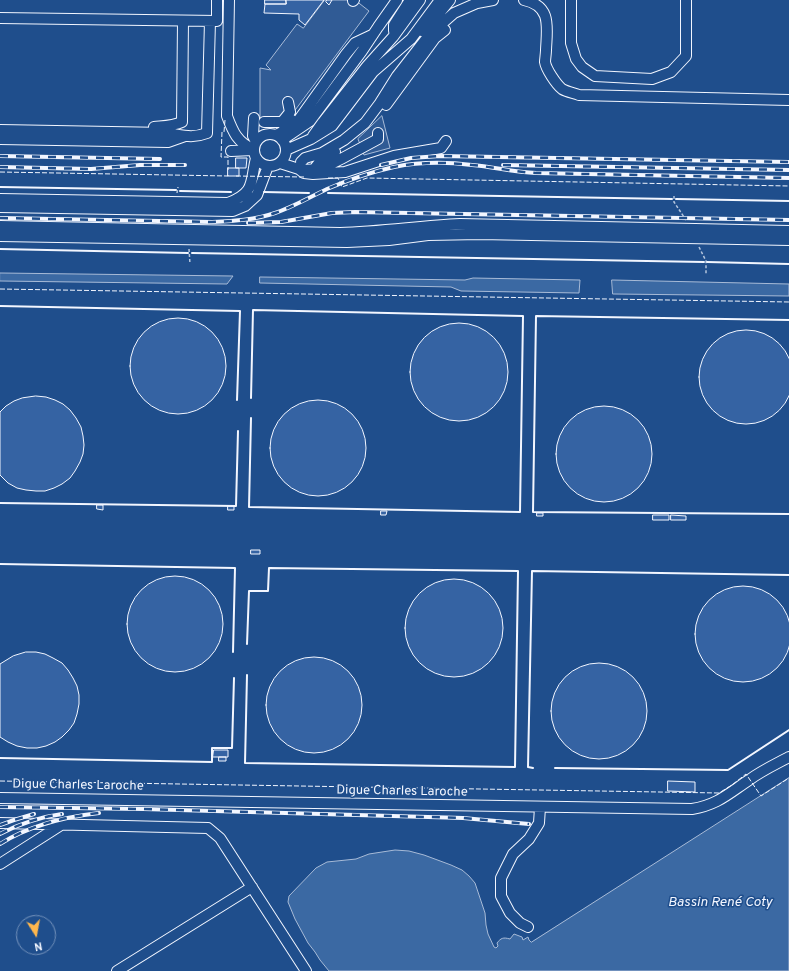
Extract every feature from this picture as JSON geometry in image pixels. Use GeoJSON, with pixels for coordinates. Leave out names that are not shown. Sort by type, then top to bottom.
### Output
{"type":"FeatureCollection","features":[{"type":"Feature","properties":{"kind":"street"},"geometry":{"type":"LineString","coordinates":[[0,18],[217,21],[217,0]]}},
{"type":"Feature","properties":{"kind":"street"},"geometry":{"type":"LineString","coordinates":[[229,0],[227,116],[233,132],[246,146],[255,149]]}},
{"type":"Feature","properties":{"kind":"street"},"geometry":{"type":"LineString","coordinates":[[233,0],[232,46],[235,71],[234,113],[237,130],[245,141],[255,149]]}},
{"type":"Feature","properties":{"kind":"street"},"geometry":{"type":"LineString","coordinates":[[280,146],[310,121],[362,51],[397,0]]}},
{"type":"Feature","properties":{"kind":"street"},"geometry":{"type":"LineString","coordinates":[[393,37],[394,25],[410,0]]}},
{"type":"Feature","properties":{"kind":"street"},"geometry":{"type":"LineString","coordinates":[[311,140],[323,122],[367,66],[393,37],[420,0]]}},
{"type":"Feature","properties":{"kind":"street"},"geometry":{"type":"LineString","coordinates":[[393,37],[409,26],[428,0]]}},
{"type":"Feature","properties":{"kind":"street"},"geometry":{"type":"LineString","coordinates":[[411,39],[415,26],[434,0]]}},
{"type":"Feature","properties":{"kind":"street"},"geometry":{"type":"LineString","coordinates":[[411,39],[440,0]]}},
{"type":"Feature","properties":{"kind":"street"},"geometry":{"type":"LineString","coordinates":[[0,199],[228,203],[238,199],[247,193],[252,181],[255,149],[259,138],[263,135],[280,146],[311,140],[332,126],[373,72],[411,39],[428,27],[450,0]]}},
{"type":"Feature","properties":{"kind":"street"},"geometry":{"type":"LineString","coordinates":[[300,165],[305,158],[322,153],[344,140],[365,122],[428,35],[454,13],[477,3],[492,0]]}},
{"type":"Feature","properties":{"kind":"street"},"geometry":{"type":"LineString","coordinates":[[524,0],[530,1],[540,7],[545,15],[547,30],[545,63],[554,80],[562,89],[579,96],[789,100]]}},
{"type":"Feature","properties":{"kind":"street"},"geometry":{"type":"LineString","coordinates":[[571,0],[570,43],[576,59],[582,67],[596,76],[652,79],[671,72],[686,56],[686,0]]}},
{"type":"Feature","properties":{"kind":"street"},"geometry":{"type":"LineString","coordinates":[[314,169],[350,141],[379,114],[435,38],[477,3]]}},
{"type":"Feature","properties":{"kind":"street"},"geometry":{"type":"LineString","coordinates":[[0,124],[138,127],[175,125],[182,122],[183,21]]}},
{"type":"Feature","properties":{"kind":"street"},"geometry":{"type":"LineString","coordinates":[[0,130],[167,133],[188,137],[199,136],[207,133],[210,21]]}},
{"type":"Feature","properties":{"kind":"street"},"geometry":{"type":"LineString","coordinates":[[348,153],[352,157],[363,160],[401,148],[446,141],[441,148],[394,156],[344,172],[313,174],[304,173],[300,165],[280,146],[260,128],[254,118],[253,136],[259,162],[272,166],[280,146],[282,132],[302,108],[346,45],[361,36]]}},
{"type":"Feature","properties":{"kind":"street"},"geometry":{"type":"LineString","coordinates":[[264,122],[282,122],[290,112],[288,102]]}},
{"type":"Feature","properties":{"kind":"street"},"geometry":{"type":"LineString","coordinates":[[0,134],[185,136]]}},
{"type":"Feature","properties":{"kind":"street"},"geometry":{"type":"LineString","coordinates":[[0,139],[168,142],[185,136]]}},
{"type":"Feature","properties":{"kind":"street"},"geometry":{"type":"LineString","coordinates":[[231,151],[255,149]]}},
{"type":"Feature","properties":{"kind":"street"},"geometry":{"type":"LineString","coordinates":[[300,165],[348,153]]}},
{"type":"Feature","properties":{"kind":"street"},"geometry":{"type":"LineString","coordinates":[[300,165],[314,169],[321,169],[348,153]]}},
{"type":"Feature","properties":{"kind":"street"},"geometry":{"type":"LineString","coordinates":[[0,207],[233,211],[245,206],[257,195],[268,166]]}},
{"type":"Feature","properties":{"kind":"street"},"geometry":{"type":"LineString","coordinates":[[0,226],[361,233],[460,224],[789,231]]}},
{"type":"Feature","properties":{"kind":"street"},"geometry":{"type":"LineString","coordinates":[[0,236],[347,242],[389,240],[428,235],[473,234],[789,240]]}},
{"type":"Feature","properties":{"kind":"street","name":"Digue Charles Laroche"},"geometry":{"type":"LineString","coordinates":[[0,798],[684,810],[698,808],[722,799],[749,779],[789,757]]}},
{"type":"Feature","properties":{"kind":"street"},"geometry":{"type":"LineString","coordinates":[[528,927],[520,923],[510,913],[501,896],[500,878],[513,854],[529,839],[539,824],[540,807]]}},
{"type":"Feature","properties":{"kind":"street"},"geometry":{"type":"LineString","coordinates":[[0,823],[208,828],[220,838],[306,971]]}},
{"type":"Feature","properties":{"kind":"street"},"geometry":{"type":"LineString","coordinates":[[0,864],[61,825]]}},
{"type":"Feature","properties":{"kind":"street"},"geometry":{"type":"LineString","coordinates":[[117,971],[252,887]]}},
{"type":"Feature","properties":{"kind":"shaded area"},"geometry":{"type":"Polygon","coordinates":[[[325,0],[355,0],[369,11],[284,125],[267,127],[262,125],[260,120],[260,68],[271,70],[266,65],[297,24],[303,28],[325,0]]]}},
{"type":"Feature","properties":{"kind":"shaded area"},"geometry":{"type":"Polygon","coordinates":[[[382,116],[390,148],[364,155],[358,139],[382,116]]]}},
{"type":"Feature","properties":{"kind":"water"},"geometry":{"type":"Polygon","coordinates":[[[0,273],[233,276],[227,284],[0,281],[0,273]]]}},
{"type":"Feature","properties":{"kind":"water"},"geometry":{"type":"Polygon","coordinates":[[[260,277],[580,280],[579,293],[461,291],[451,287],[260,283],[260,277]]]}},
{"type":"Feature","properties":{"kind":"water"},"geometry":{"type":"Polygon","coordinates":[[[612,280],[789,284],[789,296],[613,294],[612,280]]]}},
{"type":"Feature","properties":{"kind":"water","name":"Bassin René Coty"},"geometry":{"type":"Polygon","coordinates":[[[789,778],[789,971],[329,971],[308,943],[288,902],[289,896],[316,868],[327,862],[356,859],[369,854],[395,850],[409,851],[451,865],[462,870],[469,876],[475,883],[485,913],[488,934],[494,947],[496,948],[498,946],[497,943],[501,939],[510,939],[514,934],[522,937],[523,940],[528,937],[531,942],[789,778]]]}},
{"type":"Feature","properties":{"kind":"building"},"geometry":{"type":"Polygon","coordinates":[[[265,0],[286,0],[286,4],[265,4],[265,0]]]}},
{"type":"Feature","properties":{"kind":"building"},"geometry":{"type":"Polygon","coordinates":[[[286,0],[324,0],[305,25],[299,20],[299,14],[264,13],[265,4],[286,4],[286,0]]]}},
{"type":"Feature","properties":{"kind":"building"},"geometry":{"type":"Polygon","coordinates":[[[327,0],[332,0],[329,5],[326,2],[327,0]]]}},
{"type":"Feature","properties":{"kind":"building"},"geometry":{"type":"Polygon","coordinates":[[[236,158],[247,158],[246,168],[236,168],[236,158]]]}},
{"type":"Feature","properties":{"kind":"building"},"geometry":{"type":"Polygon","coordinates":[[[228,168],[239,168],[239,176],[228,176],[228,168]]]}},
{"type":"Feature","properties":{"kind":"building"},"geometry":{"type":"Polygon","coordinates":[[[178,318],[197,321],[212,332],[223,347],[226,366],[223,385],[212,400],[197,411],[178,414],[159,411],[144,400],[133,385],[130,366],[133,347],[144,332],[159,321],[178,318]]]}},
{"type":"Feature","properties":{"kind":"building"},"geometry":{"type":"Polygon","coordinates":[[[459,323],[478,327],[494,337],[504,353],[508,372],[504,391],[494,407],[478,417],[459,421],[440,417],[424,407],[414,391],[410,372],[414,353],[424,337],[440,327],[459,323]]]}},
{"type":"Feature","properties":{"kind":"building"},"geometry":{"type":"Polygon","coordinates":[[[746,330],[764,333],[780,343],[790,359],[793,377],[790,395],[780,411],[764,421],[746,424],[728,421],[712,411],[702,395],[699,377],[702,359],[712,343],[728,333],[746,330]]]}},
{"type":"Feature","properties":{"kind":"building"},"geometry":{"type":"Polygon","coordinates":[[[36,396],[55,400],[70,410],[81,427],[84,445],[80,462],[70,478],[62,484],[45,491],[17,488],[8,483],[0,475],[0,412],[14,401],[36,396]]]}},
{"type":"Feature","properties":{"kind":"building"},"geometry":{"type":"Polygon","coordinates":[[[318,400],[336,404],[345,408],[352,414],[358,421],[362,430],[366,448],[362,466],[358,475],[352,482],[345,488],[336,492],[318,496],[300,492],[291,488],[284,482],[278,475],[274,466],[270,448],[274,430],[278,421],[284,414],[291,408],[300,404],[318,400]]]}},
{"type":"Feature","properties":{"kind":"building"},"geometry":{"type":"Polygon","coordinates":[[[604,406],[622,409],[638,420],[649,436],[652,454],[649,472],[638,488],[622,499],[604,502],[586,499],[570,488],[559,472],[556,454],[559,436],[570,420],[586,409],[604,406]]]}},
{"type":"Feature","properties":{"kind":"building"},"geometry":{"type":"Polygon","coordinates":[[[97,505],[103,505],[103,510],[97,509],[97,505]]]}},
{"type":"Feature","properties":{"kind":"building"},"geometry":{"type":"Polygon","coordinates":[[[228,506],[234,506],[234,510],[228,510],[228,506]]]}},
{"type":"Feature","properties":{"kind":"building"},"geometry":{"type":"Polygon","coordinates":[[[381,511],[387,511],[386,515],[381,515],[381,511]]]}},
{"type":"Feature","properties":{"kind":"building"},"geometry":{"type":"Polygon","coordinates":[[[537,513],[543,513],[543,516],[537,516],[537,513]]]}},
{"type":"Feature","properties":{"kind":"building"},"geometry":{"type":"Polygon","coordinates":[[[653,515],[669,515],[669,520],[653,520],[653,515]]]}},
{"type":"Feature","properties":{"kind":"building"},"geometry":{"type":"Polygon","coordinates":[[[671,515],[686,516],[686,520],[671,520],[671,515]]]}},
{"type":"Feature","properties":{"kind":"building"},"geometry":{"type":"Polygon","coordinates":[[[251,550],[260,550],[260,554],[251,554],[251,550]]]}},
{"type":"Feature","properties":{"kind":"building"},"geometry":{"type":"Polygon","coordinates":[[[175,576],[193,580],[202,584],[209,590],[215,597],[219,606],[223,624],[219,642],[215,651],[209,658],[202,664],[193,668],[175,672],[157,668],[148,664],[141,658],[135,651],[131,642],[127,624],[131,606],[135,597],[141,590],[148,584],[157,580],[175,576]]]}},
{"type":"Feature","properties":{"kind":"building"},"geometry":{"type":"Polygon","coordinates":[[[454,579],[473,583],[489,593],[499,609],[503,628],[499,647],[489,663],[473,673],[454,677],[435,673],[419,663],[409,647],[405,628],[409,609],[419,593],[435,583],[454,579]]]}},
{"type":"Feature","properties":{"kind":"building"},"geometry":{"type":"Polygon","coordinates":[[[743,586],[761,590],[770,594],[777,600],[783,607],[787,616],[791,634],[787,652],[783,661],[777,668],[770,674],[761,678],[743,682],[725,678],[716,674],[709,668],[703,661],[699,652],[695,634],[699,616],[703,607],[709,600],[716,594],[725,590],[743,586]]]}},
{"type":"Feature","properties":{"kind":"building"},"geometry":{"type":"Polygon","coordinates":[[[26,652],[45,654],[62,663],[73,678],[79,695],[77,714],[74,723],[69,730],[55,742],[37,748],[17,746],[0,737],[0,664],[13,656],[26,652]]]}},
{"type":"Feature","properties":{"kind":"building"},"geometry":{"type":"Polygon","coordinates":[[[314,657],[332,661],[341,665],[348,671],[354,678],[358,687],[362,705],[358,723],[354,732],[348,739],[341,745],[332,749],[314,753],[296,749],[287,745],[280,739],[274,732],[270,723],[266,705],[270,687],[274,678],[280,671],[287,665],[296,661],[314,657]]]}},
{"type":"Feature","properties":{"kind":"building"},"geometry":{"type":"Polygon","coordinates":[[[599,663],[617,667],[626,671],[633,677],[639,684],[643,693],[647,711],[643,729],[639,738],[633,745],[626,751],[617,755],[599,759],[581,755],[572,751],[565,745],[559,738],[555,729],[551,711],[555,693],[559,684],[565,677],[572,671],[581,667],[599,663]]]}},
{"type":"Feature","properties":{"kind":"building"},"geometry":{"type":"Polygon","coordinates":[[[214,750],[228,750],[228,757],[213,757],[214,750]]]}},
{"type":"Feature","properties":{"kind":"building"},"geometry":{"type":"Polygon","coordinates":[[[219,757],[226,757],[226,761],[219,761],[219,757]]]}},
{"type":"Feature","properties":{"kind":"building"},"geometry":{"type":"Polygon","coordinates":[[[668,781],[695,782],[695,792],[668,791],[668,781]]]}},
{"type":"Feature","properties":{"kind":"railway"},"geometry":{"type":"LineString","coordinates":[[0,156],[160,159]]}},
{"type":"Feature","properties":{"kind":"railway"},"geometry":{"type":"LineString","coordinates":[[381,165],[411,158],[440,156],[789,162]]}},
{"type":"Feature","properties":{"kind":"railway"},"geometry":{"type":"LineString","coordinates":[[0,218],[212,222],[244,220],[282,211],[351,179],[394,167],[423,163],[462,164],[536,173],[789,178]]}},
{"type":"Feature","properties":{"kind":"railway"},"geometry":{"type":"LineString","coordinates":[[0,167],[91,169],[140,165],[185,165]]}},
{"type":"Feature","properties":{"kind":"railway"},"geometry":{"type":"LineString","coordinates":[[503,165],[789,170]]}},
{"type":"Feature","properties":{"kind":"railway"},"geometry":{"type":"LineString","coordinates":[[248,223],[281,222],[332,213],[355,212],[789,220]]}},
{"type":"Feature","properties":{"kind":"railway"},"geometry":{"type":"LineString","coordinates":[[0,807],[143,809],[463,818],[529,824]]}},
{"type":"Feature","properties":{"kind":"railway"},"geometry":{"type":"LineString","coordinates":[[0,844],[11,837],[35,827],[73,817],[99,813]]}},
{"type":"Feature","properties":{"kind":"railway"},"geometry":{"type":"LineString","coordinates":[[0,825],[34,814]]}},
{"type":"Feature","properties":{"kind":"railway"},"geometry":{"type":"LineString","coordinates":[[0,834],[30,821],[62,814]]}},
{"type":"Feature","properties":{"kind":"fence"},"geometry":{"type":"LineString","coordinates":[[225,120],[224,132],[222,132],[221,157],[228,157],[228,170]]}},
{"type":"Feature","properties":{"kind":"fence"},"geometry":{"type":"LineString","coordinates":[[0,172],[228,176],[228,174]]}},
{"type":"Feature","properties":{"kind":"fence"},"geometry":{"type":"LineString","coordinates":[[236,176],[304,177]]}},
{"type":"Feature","properties":{"kind":"fence"},"geometry":{"type":"LineString","coordinates":[[328,178],[338,178],[342,187],[367,178],[789,186]]}},
{"type":"Feature","properties":{"kind":"fence"},"geometry":{"type":"LineString","coordinates":[[0,289],[789,302]]}},
{"type":"Feature","properties":{"kind":"fence"},"geometry":{"type":"LineString","coordinates":[[0,781],[719,793],[746,774],[761,796],[789,778]]}},
{"type":"Feature","properties":{"kind":"wall"},"geometry":{"type":"LineString","coordinates":[[0,187],[176,190]]}},
{"type":"Feature","properties":{"kind":"wall"},"geometry":{"type":"LineString","coordinates":[[180,191],[231,192]]}},
{"type":"Feature","properties":{"kind":"wall"},"geometry":{"type":"LineString","coordinates":[[264,192],[309,193]]}},
{"type":"Feature","properties":{"kind":"wall"},"geometry":{"type":"LineString","coordinates":[[328,193],[672,199]]}},
{"type":"Feature","properties":{"kind":"wall"},"geometry":{"type":"LineString","coordinates":[[676,199],[789,201]]}},
{"type":"Feature","properties":{"kind":"wall"},"geometry":{"type":"LineString","coordinates":[[0,249],[188,253]]}},
{"type":"Feature","properties":{"kind":"wall"},"geometry":{"type":"LineString","coordinates":[[192,253],[704,262]]}},
{"type":"Feature","properties":{"kind":"wall"},"geometry":{"type":"LineString","coordinates":[[707,262],[789,264]]}},
{"type":"Feature","properties":{"kind":"wall"},"geometry":{"type":"LineString","coordinates":[[0,306],[240,311],[237,400]]}},
{"type":"Feature","properties":{"kind":"wall"},"geometry":{"type":"LineString","coordinates":[[251,398],[253,310],[523,316],[520,512],[249,507],[251,418]]}},
{"type":"Feature","properties":{"kind":"wall"},"geometry":{"type":"LineString","coordinates":[[789,320],[536,316],[533,512],[789,514]]}},
{"type":"Feature","properties":{"kind":"wall"},"geometry":{"type":"LineString","coordinates":[[0,503],[236,506],[238,431]]}},
{"type":"Feature","properties":{"kind":"wall"},"geometry":{"type":"LineString","coordinates":[[0,564],[235,568],[233,652]]}},
{"type":"Feature","properties":{"kind":"wall"},"geometry":{"type":"LineString","coordinates":[[247,644],[249,591],[268,591],[269,568],[518,571],[515,767],[245,763],[247,675]]}},
{"type":"Feature","properties":{"kind":"wall"},"geometry":{"type":"LineString","coordinates":[[533,768],[528,767],[532,571],[789,575]]}},
{"type":"Feature","properties":{"kind":"wall"},"geometry":{"type":"LineString","coordinates":[[0,758],[212,762],[212,748],[232,748],[234,678]]}},
{"type":"Feature","properties":{"kind":"wall"},"geometry":{"type":"LineString","coordinates":[[555,768],[728,770],[789,730]]}}]}
